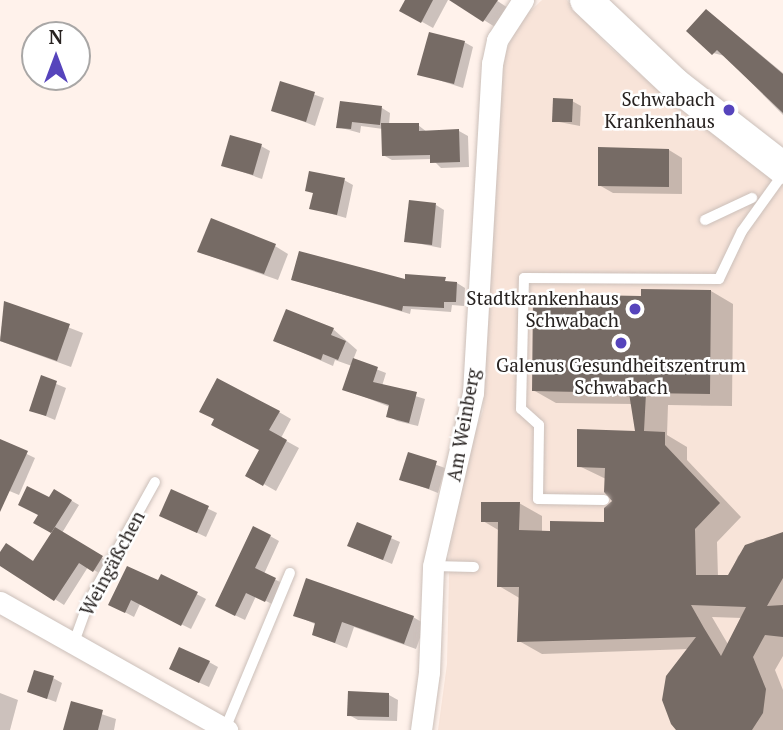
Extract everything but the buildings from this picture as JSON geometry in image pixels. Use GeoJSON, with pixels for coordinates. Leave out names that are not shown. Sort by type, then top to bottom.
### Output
{"type":"FeatureCollection","features":[{"type":"Feature","properties":{"kind":"main road"},"geometry":{"type":"LineString","coordinates":[[586,0],[676,85],[783,168]]}},
{"type":"Feature","properties":{"kind":"street","name":"Am Weinberg"},"geometry":{"type":"LineString","coordinates":[[421,730],[429,671],[433,566],[473,393],[492,64],[497,40],[523,0]]}},
{"type":"Feature","properties":{"kind":"street"},"geometry":{"type":"LineString","coordinates":[[0,602],[226,730]]}},
{"type":"Feature","properties":{"kind":"lane"},"geometry":{"type":"LineString","coordinates":[[604,500],[538,499],[539,425],[522,409],[524,278],[719,279],[742,231],[783,174]]}},
{"type":"Feature","properties":{"kind":"lane"},"geometry":{"type":"LineString","coordinates":[[705,220],[752,198]]}},
{"type":"Feature","properties":{"kind":"lane","name":"Weingäßchen"},"geometry":{"type":"LineString","coordinates":[[73,645],[89,601],[155,482]]}},
{"type":"Feature","properties":{"kind":"lane"},"geometry":{"type":"LineString","coordinates":[[433,566],[474,567]]}},
{"type":"Feature","properties":{"kind":"lane"},"geometry":{"type":"LineString","coordinates":[[226,730],[290,573]]}},
{"type":"Feature","properties":{"kind":"shaded area","name":"Stadtkrankenhaus Schwabach"},"geometry":{"type":"Polygon","coordinates":[[[542,0],[567,0],[607,45],[668,99],[783,181],[783,730],[438,730],[447,664],[450,533],[468,450],[483,411],[503,57],[520,21],[542,0]]]}},
{"type":"Feature","properties":{"kind":"place","name":"Schwabach Krankenhaus"},"geometry":{"type":"Point","coordinates":[729,110]}},
{"type":"Feature","properties":{"kind":"place","name":"Stadtkrankenhaus Schwabach"},"geometry":{"type":"Point","coordinates":[635,309]}},
{"type":"Feature","properties":{"kind":"place","name":"Galenus Gesundheitszentrum Schwabach"},"geometry":{"type":"Point","coordinates":[621,343]}}]}
